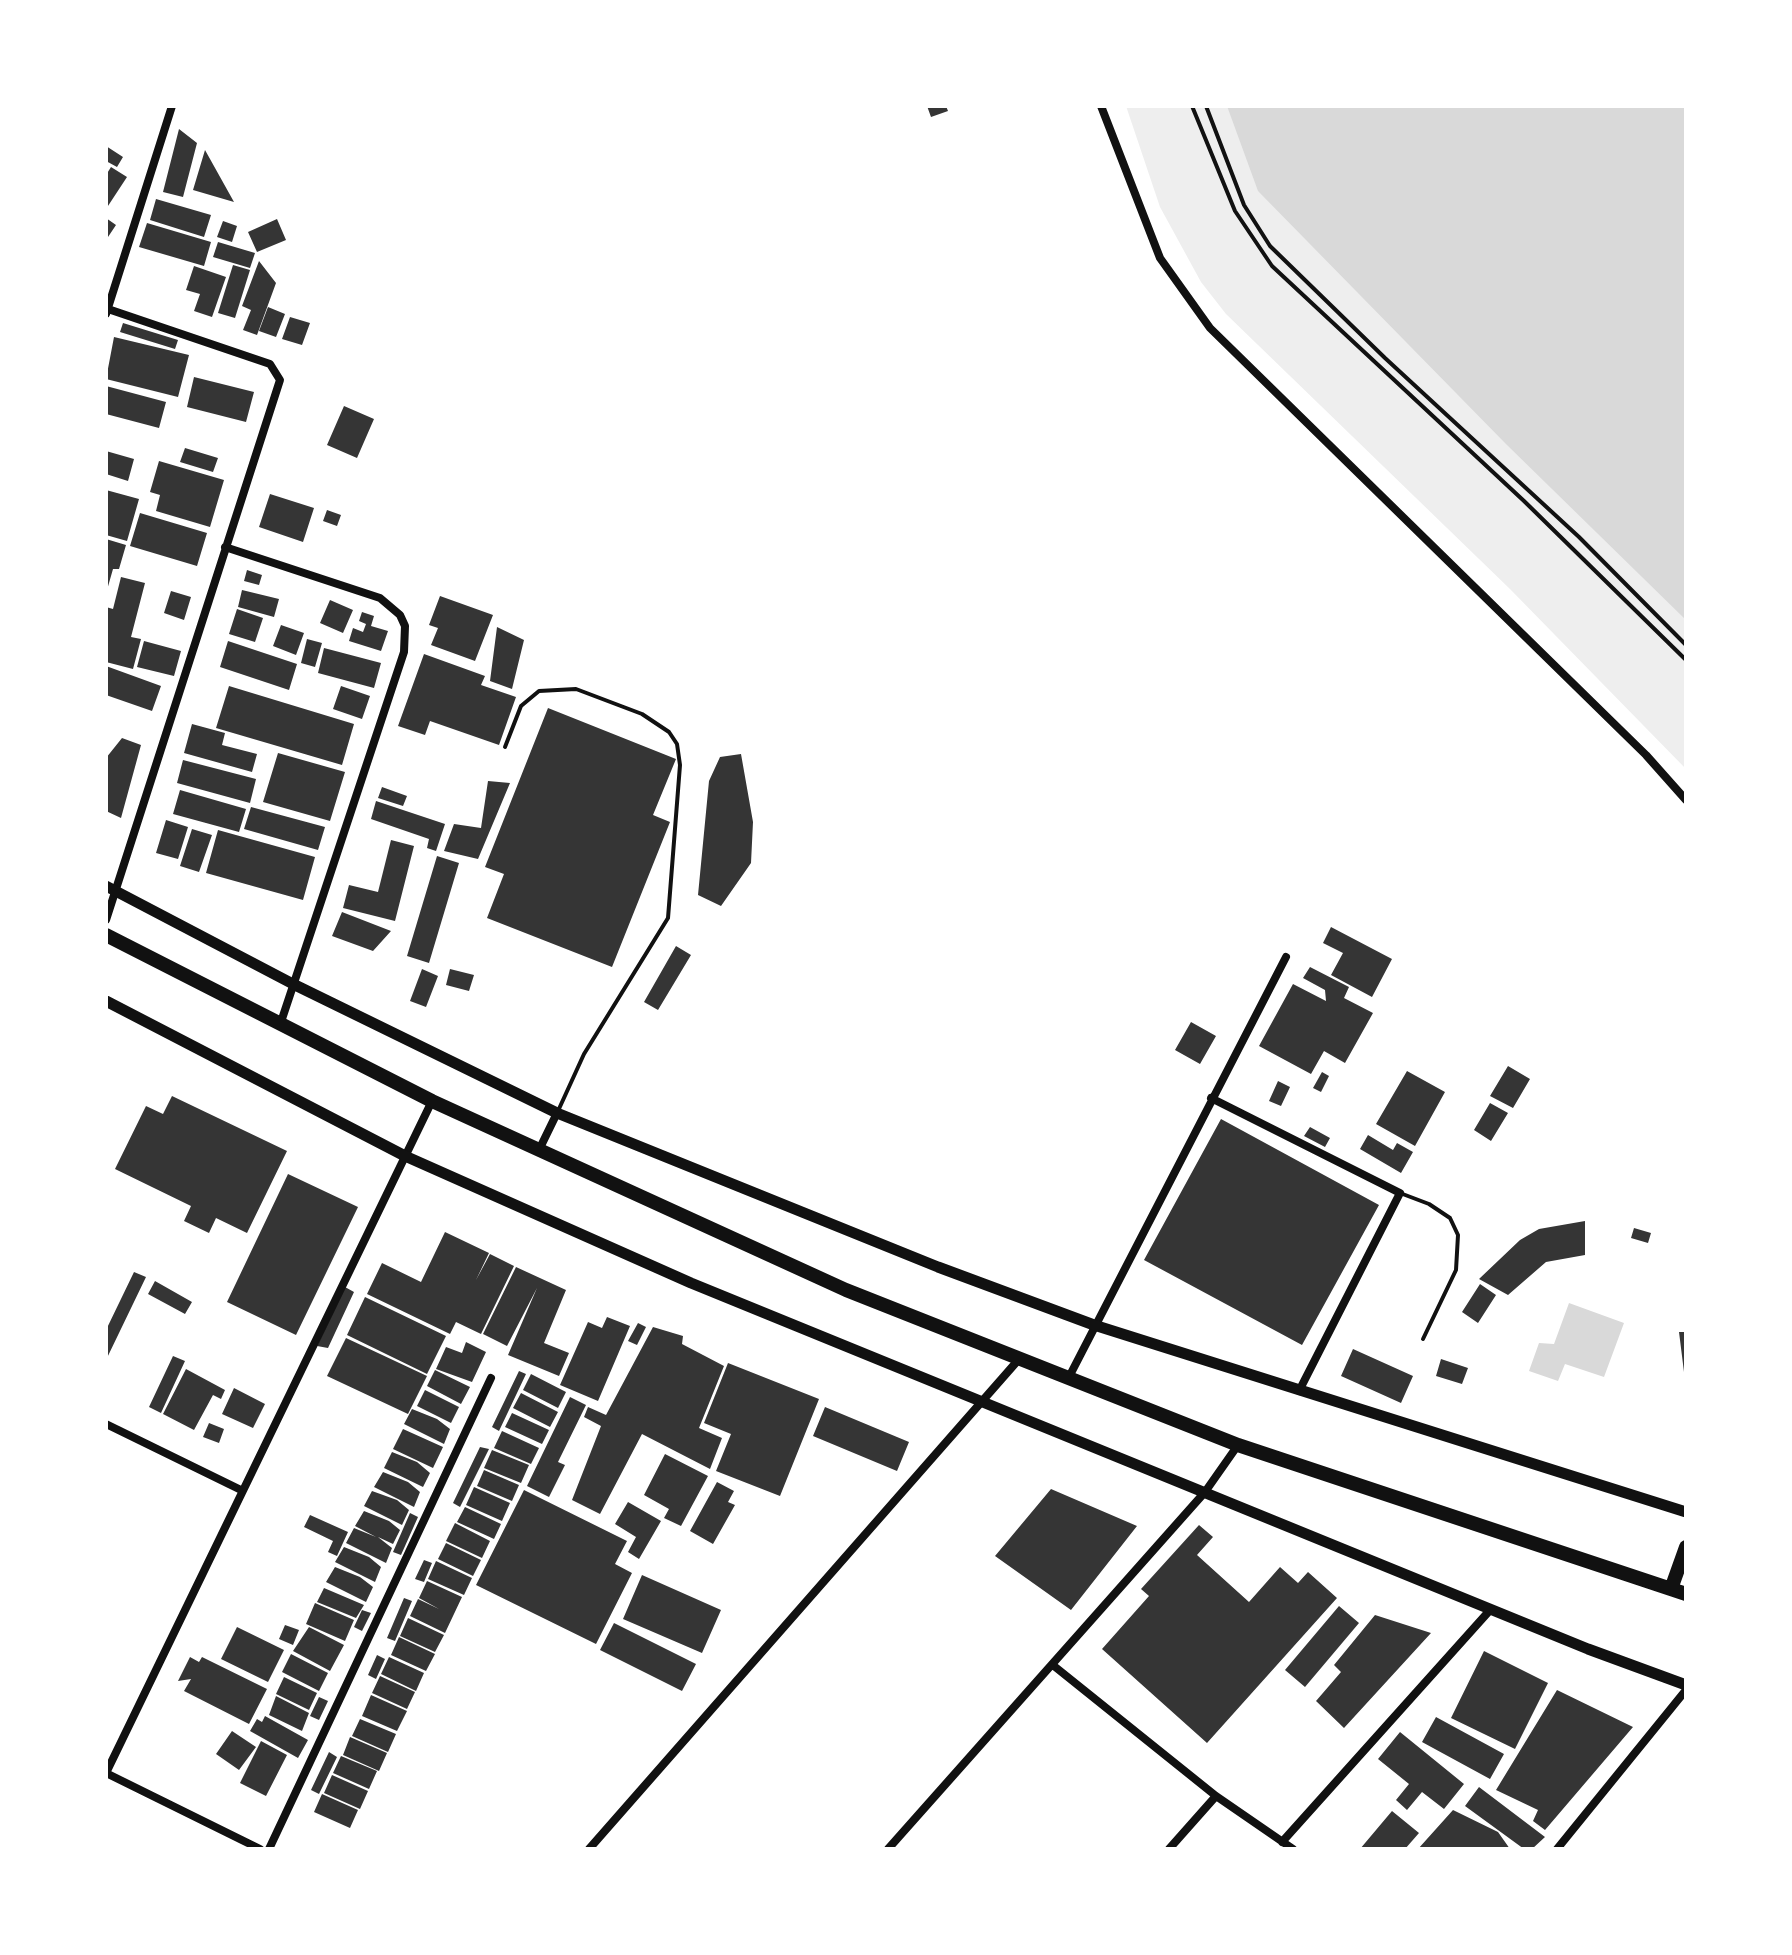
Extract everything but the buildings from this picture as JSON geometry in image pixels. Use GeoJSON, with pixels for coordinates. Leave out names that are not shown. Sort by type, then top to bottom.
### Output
{"type":"FeatureCollection","features":[{"type":"Feature","properties":{"kind":"highway"},"geometry":{"type":"LineString","coordinates":[[106,935],[432,1101],[846,1290],[1238,1445],[1686,1594]]}},
{"type":"Feature","properties":{"kind":"highway"},"geometry":{"type":"LineString","coordinates":[[1671,1589],[1686,1547]]}},
{"type":"Feature","properties":{"kind":"street"},"geometry":{"type":"LineString","coordinates":[[106,920],[111,889],[279,387],[279,374],[270,364],[107,312],[109,286],[172,106]]}},
{"type":"Feature","properties":{"kind":"street"},"geometry":{"type":"LineString","coordinates":[[1101,106],[1160,258],[1210,328],[1646,755],[1686,800]]}},
{"type":"Feature","properties":{"kind":"street"},"geometry":{"type":"LineString","coordinates":[[225,547],[368,593],[400,615],[405,626],[404,652],[280,1025]]}},
{"type":"Feature","properties":{"kind":"street"},"geometry":{"type":"LineString","coordinates":[[111,889],[293,984],[557,1113],[938,1267],[1094,1325],[1686,1512]]}},
{"type":"Feature","properties":{"kind":"street"},"geometry":{"type":"LineString","coordinates":[[1069,1377],[1286,957]]}},
{"type":"Feature","properties":{"kind":"street"},"geometry":{"type":"LineString","coordinates":[[106,1001],[405,1156],[691,1283],[1686,1687],[1557,1849]]}},
{"type":"Feature","properties":{"kind":"street"},"geometry":{"type":"LineString","coordinates":[[1211,1098],[1400,1193],[1299,1391]]}},
{"type":"Feature","properties":{"kind":"street"},"geometry":{"type":"LineString","coordinates":[[260,1849],[106,1773],[432,1101]]}},
{"type":"Feature","properties":{"kind":"street"},"geometry":{"type":"LineString","coordinates":[[539,1151],[557,1113]]}},
{"type":"Feature","properties":{"kind":"street"},"geometry":{"type":"LineString","coordinates":[[589,1849],[983,1404],[1020,1358]]}},
{"type":"Feature","properties":{"kind":"street"},"geometry":{"type":"LineString","coordinates":[[269,1849],[491,1378]]}},
{"type":"Feature","properties":{"kind":"street"},"geometry":{"type":"LineString","coordinates":[[106,1424],[241,1490]]}},
{"type":"Feature","properties":{"kind":"street"},"geometry":{"type":"LineString","coordinates":[[888,1849],[1054,1666],[1205,1492],[1238,1445]]}},
{"type":"Feature","properties":{"kind":"street"},"geometry":{"type":"LineString","coordinates":[[1282,1842],[1491,1609]]}},
{"type":"Feature","properties":{"kind":"street"},"geometry":{"type":"LineString","coordinates":[[1054,1666],[1216,1796],[1293,1849]]}},
{"type":"Feature","properties":{"kind":"street"},"geometry":{"type":"LineString","coordinates":[[1169,1849],[1216,1796]]}},
{"type":"Feature","properties":{"kind":"lane"},"geometry":{"type":"LineString","coordinates":[[505,747],[521,706],[539,691],[576,689],[642,714],[669,732],[677,744],[680,765],[668,918],[584,1054],[557,1113]]}},
{"type":"Feature","properties":{"kind":"lane"},"geometry":{"type":"LineString","coordinates":[[1400,1193],[1429,1204],[1450,1218],[1458,1235],[1456,1270],[1423,1339]]}},
{"type":"Feature","properties":{"kind":"path"},"geometry":{"type":"LineString","coordinates":[[1192,106],[1235,211],[1272,266],[1524,501],[1686,660]]}},
{"type":"Feature","properties":{"kind":"path"},"geometry":{"type":"LineString","coordinates":[[1206,106],[1244,205],[1270,246],[1385,358],[1579,537],[1686,645]]}},
{"type":"Feature","properties":{"kind":"shaded area"},"geometry":{"type":"Polygon","coordinates":[[[1126,106],[1686,106],[1686,769],[1510,589],[1226,314],[1201,282],[1160,207],[1126,106]]]}},
{"type":"Feature","properties":{"kind":"shaded area"},"geometry":{"type":"Polygon","coordinates":[[[1227,106],[1686,106],[1686,620],[1506,444],[1258,191],[1227,106]]]}},
{"type":"Feature","properties":{"kind":"shaded area"},"geometry":{"type":"Polygon","coordinates":[[[1569,1303],[1624,1323],[1604,1377],[1565,1364],[1558,1381],[1529,1371],[1539,1343],[1554,1344],[1569,1303]]]}}]}
